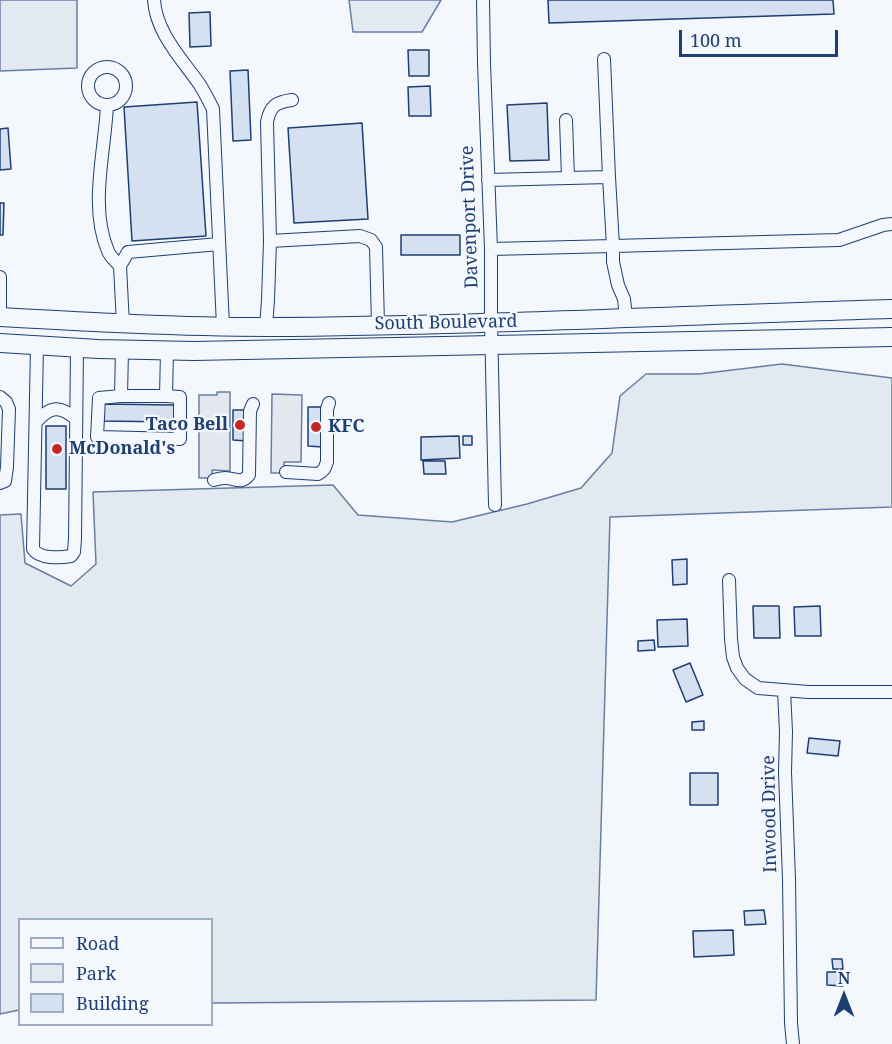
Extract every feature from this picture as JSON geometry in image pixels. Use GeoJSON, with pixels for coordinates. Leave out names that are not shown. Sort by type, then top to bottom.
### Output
{"type":"FeatureCollection","features":[{"type":"Feature","properties":{"kind":"highway","name":"South Boulevard"},"geometry":{"type":"LineString","coordinates":[[0,317],[123,324],[266,327],[892,309]]}},
{"type":"Feature","properties":{"kind":"highway"},"geometry":{"type":"LineString","coordinates":[[395,348],[439,342],[446,338],[447,334],[440,323]]}},
{"type":"Feature","properties":{"kind":"highway"},"geometry":{"type":"LineString","coordinates":[[46,346],[106,342],[121,332],[123,324]]}},
{"type":"Feature","properties":{"kind":"highway","name":"South Boulevard"},"geometry":{"type":"LineString","coordinates":[[0,343],[167,351],[892,337]]}},
{"type":"Feature","properties":{"kind":"street"},"geometry":{"type":"LineString","coordinates":[[154,0],[156,17],[168,41],[201,86],[213,109],[223,326]]}},
{"type":"Feature","properties":{"kind":"street","name":"Davenport Drive"},"geometry":{"type":"LineString","coordinates":[[483,0],[491,249],[495,505]]}},
{"type":"Feature","properties":{"kind":"street"},"geometry":{"type":"LineString","coordinates":[[604,59],[613,262],[624,299],[626,317]]}},
{"type":"Feature","properties":{"kind":"street"},"geometry":{"type":"LineString","coordinates":[[266,327],[270,241],[267,122],[273,107],[280,101],[292,100]]}},
{"type":"Feature","properties":{"kind":"street"},"geometry":{"type":"LineString","coordinates":[[107,105],[98,201],[108,253],[120,266]]}},
{"type":"Feature","properties":{"kind":"street"},"geometry":{"type":"LineString","coordinates":[[566,120],[568,178]]}},
{"type":"Feature","properties":{"kind":"street"},"geometry":{"type":"LineString","coordinates":[[488,180],[609,177]]}},
{"type":"Feature","properties":{"kind":"street"},"geometry":{"type":"LineString","coordinates":[[491,249],[839,240],[892,224]]}},
{"type":"Feature","properties":{"kind":"street"},"geometry":{"type":"LineString","coordinates":[[270,241],[360,236],[371,240],[376,247],[378,325]]}},
{"type":"Feature","properties":{"kind":"street"},"geometry":{"type":"LineString","coordinates":[[123,324],[120,266],[128,252],[219,244]]}},
{"type":"Feature","properties":{"kind":"street"},"geometry":{"type":"LineString","coordinates":[[0,277],[0,317]]}},
{"type":"Feature","properties":{"kind":"street"},"geometry":{"type":"LineString","coordinates":[[46,346],[36,422],[33,549],[40,555],[66,557],[71,556],[74,552],[75,539],[77,348]]}},
{"type":"Feature","properties":{"kind":"street"},"geometry":{"type":"LineString","coordinates":[[122,350],[122,396]]}},
{"type":"Feature","properties":{"kind":"street"},"geometry":{"type":"LineString","coordinates":[[166,396],[167,351]]}},
{"type":"Feature","properties":{"kind":"street"},"geometry":{"type":"LineString","coordinates":[[122,396],[180,397],[180,439],[98,437],[99,398],[122,396]]}},
{"type":"Feature","properties":{"kind":"street"},"geometry":{"type":"LineString","coordinates":[[0,397],[9,409],[7,467],[5,481],[0,483]]}},
{"type":"Feature","properties":{"kind":"street"},"geometry":{"type":"LineString","coordinates":[[286,472],[318,474],[325,468],[329,403]]}},
{"type":"Feature","properties":{"kind":"street"},"geometry":{"type":"LineString","coordinates":[[214,480],[226,477],[234,480],[247,479],[249,475],[250,411],[254,404]]}},
{"type":"Feature","properties":{"kind":"street"},"geometry":{"type":"LineString","coordinates":[[36,422],[44,413],[52,409],[60,409],[76,419]]}},
{"type":"Feature","properties":{"kind":"street"},"geometry":{"type":"LineString","coordinates":[[729,580],[733,657],[745,679],[758,688],[808,692],[892,692]]}},
{"type":"Feature","properties":{"kind":"street","name":"Inwood Drive"},"geometry":{"type":"LineString","coordinates":[[784,690],[793,1044]]}},
{"type":"Feature","properties":{"kind":"green space"},"geometry":{"type":"Polygon","coordinates":[[[0,0],[77,0],[77,68],[0,71],[0,0]]]}},
{"type":"Feature","properties":{"kind":"green space"},"geometry":{"type":"Polygon","coordinates":[[[349,0],[441,0],[422,32],[353,32],[349,0]]]}},
{"type":"Feature","properties":{"kind":"green space"},"geometry":{"type":"Polygon","coordinates":[[[782,364],[892,378],[892,507],[610,517],[596,1000],[213,1003],[213,918],[18,918],[18,1010],[0,1014],[0,515],[21,514],[25,563],[71,586],[96,564],[93,492],[333,485],[358,515],[452,522],[581,488],[612,453],[620,396],[646,374],[699,374],[782,364]]]}},
{"type":"Feature","properties":{"kind":"shaded area"},"geometry":{"type":"Polygon","coordinates":[[[217,392],[230,392],[230,471],[212,470],[212,478],[199,478],[199,395],[217,395],[217,392]]]}},
{"type":"Feature","properties":{"kind":"shaded area"},"geometry":{"type":"Polygon","coordinates":[[[272,394],[302,395],[301,462],[284,462],[284,473],[271,473],[272,394]]]}},
{"type":"Feature","properties":{"kind":"building"},"geometry":{"type":"Polygon","coordinates":[[[548,0],[833,0],[834,14],[549,23],[548,0]]]}},
{"type":"Feature","properties":{"kind":"building"},"geometry":{"type":"Polygon","coordinates":[[[210,12],[211,46],[190,47],[189,13],[210,12]]]}},
{"type":"Feature","properties":{"kind":"building"},"geometry":{"type":"Polygon","coordinates":[[[408,50],[429,50],[429,76],[409,76],[408,50]]]}},
{"type":"Feature","properties":{"kind":"building"},"geometry":{"type":"Polygon","coordinates":[[[248,70],[251,140],[233,141],[230,71],[248,70]]]}},
{"type":"Feature","properties":{"kind":"building"},"geometry":{"type":"Polygon","coordinates":[[[430,86],[431,116],[409,116],[408,87],[430,86]]]}},
{"type":"Feature","properties":{"kind":"building"},"geometry":{"type":"Polygon","coordinates":[[[197,102],[206,236],[132,241],[124,107],[197,102]]]}},
{"type":"Feature","properties":{"kind":"building"},"geometry":{"type":"Polygon","coordinates":[[[547,103],[549,160],[510,161],[507,105],[547,103]]]}},
{"type":"Feature","properties":{"kind":"building"},"geometry":{"type":"Polygon","coordinates":[[[362,123],[368,219],[294,223],[288,128],[362,123]]]}},
{"type":"Feature","properties":{"kind":"building"},"geometry":{"type":"Polygon","coordinates":[[[8,128],[11,169],[0,170],[0,129],[8,128]]]}},
{"type":"Feature","properties":{"kind":"building"},"geometry":{"type":"Polygon","coordinates":[[[0,203],[4,203],[3,235],[0,235],[0,203]]]}},
{"type":"Feature","properties":{"kind":"building"},"geometry":{"type":"Polygon","coordinates":[[[401,235],[460,235],[460,255],[401,255],[401,235]]]}},
{"type":"Feature","properties":{"kind":"building"},"geometry":{"type":"Polygon","coordinates":[[[102,404],[174,405],[174,422],[102,421],[102,404]]]}},
{"type":"Feature","properties":{"kind":"building","name":"KFC"},"geometry":{"type":"Polygon","coordinates":[[[308,407],[324,407],[323,447],[308,446],[308,407]]]}},
{"type":"Feature","properties":{"kind":"building","name":"Taco Bell"},"geometry":{"type":"Polygon","coordinates":[[[233,410],[248,410],[247,441],[233,440],[233,410]]]}},
{"type":"Feature","properties":{"kind":"building"},"geometry":{"type":"Polygon","coordinates":[[[46,426],[66,426],[66,489],[46,489],[46,426]]]}},
{"type":"Feature","properties":{"kind":"building"},"geometry":{"type":"Polygon","coordinates":[[[459,436],[460,458],[421,460],[421,437],[459,436]]]}},
{"type":"Feature","properties":{"kind":"building"},"geometry":{"type":"Polygon","coordinates":[[[463,436],[472,436],[472,445],[463,445],[463,436]]]}},
{"type":"Feature","properties":{"kind":"building"},"geometry":{"type":"Polygon","coordinates":[[[423,461],[445,461],[446,474],[424,474],[423,461]]]}},
{"type":"Feature","properties":{"kind":"building"},"geometry":{"type":"Polygon","coordinates":[[[687,559],[687,584],[673,585],[672,560],[687,559]]]}},
{"type":"Feature","properties":{"kind":"building"},"geometry":{"type":"Polygon","coordinates":[[[753,606],[779,606],[780,638],[754,638],[753,606]]]}},
{"type":"Feature","properties":{"kind":"building"},"geometry":{"type":"Polygon","coordinates":[[[820,606],[821,636],[795,636],[794,607],[820,606]]]}},
{"type":"Feature","properties":{"kind":"building"},"geometry":{"type":"Polygon","coordinates":[[[687,619],[688,646],[658,647],[657,620],[687,619]]]}},
{"type":"Feature","properties":{"kind":"building"},"geometry":{"type":"Polygon","coordinates":[[[654,640],[655,650],[638,651],[638,641],[654,640]]]}},
{"type":"Feature","properties":{"kind":"building"},"geometry":{"type":"Polygon","coordinates":[[[690,663],[703,695],[686,702],[673,670],[690,663]]]}},
{"type":"Feature","properties":{"kind":"building"},"geometry":{"type":"Polygon","coordinates":[[[704,721],[704,730],[692,730],[692,722],[704,721]]]}},
{"type":"Feature","properties":{"kind":"building"},"geometry":{"type":"Polygon","coordinates":[[[809,738],[840,741],[838,756],[807,753],[809,738]]]}},
{"type":"Feature","properties":{"kind":"building"},"geometry":{"type":"Polygon","coordinates":[[[690,773],[718,773],[718,805],[690,805],[690,773]]]}},
{"type":"Feature","properties":{"kind":"building"},"geometry":{"type":"Polygon","coordinates":[[[764,910],[766,924],[745,925],[744,911],[764,910]]]}},
{"type":"Feature","properties":{"kind":"building"},"geometry":{"type":"Polygon","coordinates":[[[733,930],[734,955],[694,957],[693,931],[733,930]]]}},
{"type":"Feature","properties":{"kind":"building"},"geometry":{"type":"Polygon","coordinates":[[[832,959],[842,959],[843,969],[833,969],[832,959]]]}},
{"type":"Feature","properties":{"kind":"building"},"geometry":{"type":"Polygon","coordinates":[[[827,972],[843,972],[843,986],[827,985],[827,972]]]}},
{"type":"Feature","properties":{"kind":"place","name":"Taco Bell"},"geometry":{"type":"Point","coordinates":[240,425]}},
{"type":"Feature","properties":{"kind":"place","name":"KFC"},"geometry":{"type":"Point","coordinates":[316,427]}},
{"type":"Feature","properties":{"kind":"place","name":"McDonald's"},"geometry":{"type":"Point","coordinates":[57,449]}}]}
